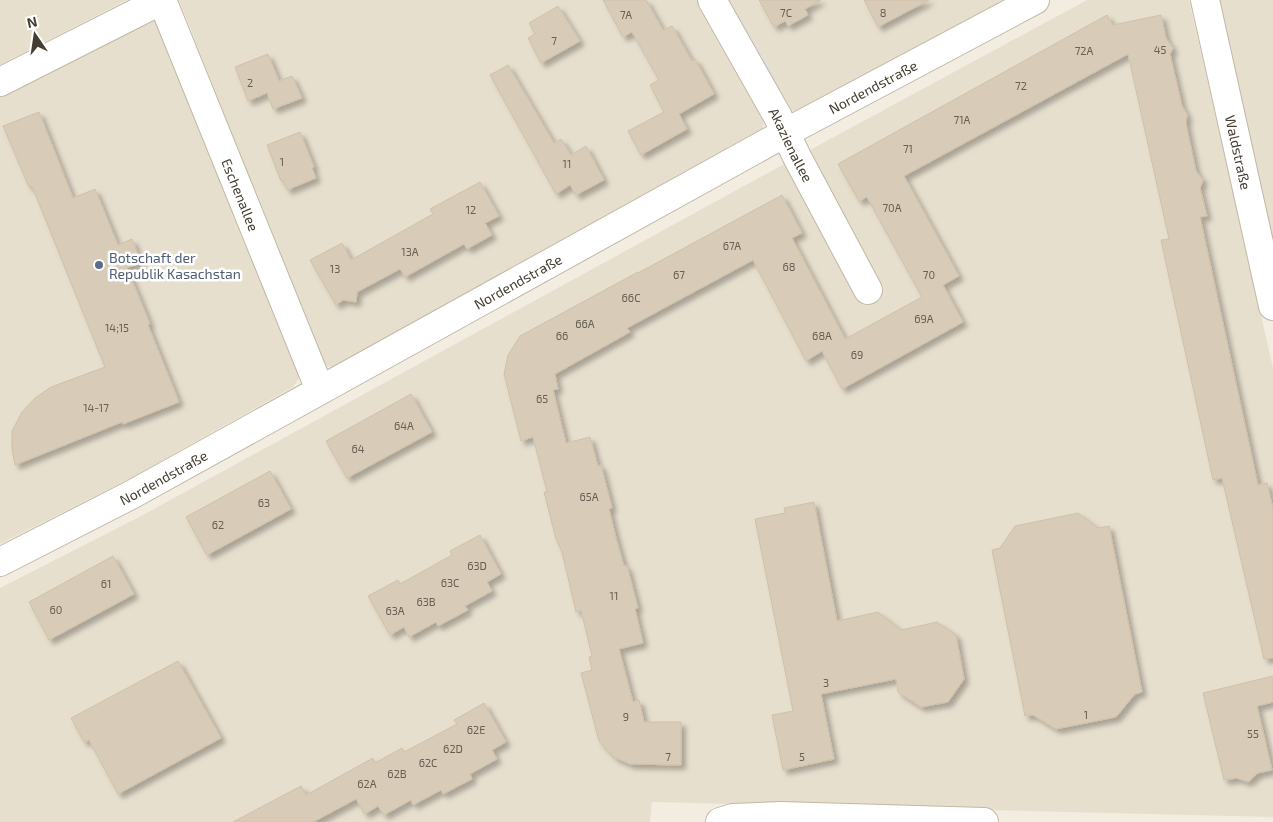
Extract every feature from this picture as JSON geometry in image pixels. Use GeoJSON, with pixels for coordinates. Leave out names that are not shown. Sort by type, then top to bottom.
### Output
{"type":"FeatureCollection","features":[{"type":"Feature","properties":{"kind":"street"},"geometry":{"type":"LineString","coordinates":[[0,82],[162,0]]}},
{"type":"Feature","properties":{"kind":"street","name":"Eschenallee"},"geometry":{"type":"LineString","coordinates":[[162,0],[320,390]]}},
{"type":"Feature","properties":{"kind":"street","name":"Akazienallee"},"geometry":{"type":"LineString","coordinates":[[712,0],[778,117],[868,290]]}},
{"type":"Feature","properties":{"kind":"street","name":"Nordendstraße"},"geometry":{"type":"LineString","coordinates":[[0,562],[131,495],[785,133],[1035,0]]}},
{"type":"Feature","properties":{"kind":"street","name":"Waldstraße"},"geometry":{"type":"LineString","coordinates":[[1205,0],[1273,306]]}},
{"type":"Feature","properties":{"kind":"street"},"geometry":{"type":"LineString","coordinates":[[720,822],[734,818],[782,816],[984,822]]}},
{"type":"Feature","properties":{"kind":"shaded area"},"geometry":{"type":"Polygon","coordinates":[[[0,0],[127,0],[0,65],[0,0]]]}},
{"type":"Feature","properties":{"kind":"shaded area"},"geometry":{"type":"Polygon","coordinates":[[[179,0],[702,0],[765,116],[763,127],[756,136],[334,368],[327,366],[322,360],[179,0]]]}},
{"type":"Feature","properties":{"kind":"shaded area"},"geometry":{"type":"Polygon","coordinates":[[[722,0],[1003,0],[805,111],[798,112],[789,111],[722,0]]]}},
{"type":"Feature","properties":{"kind":"shaded area"},"geometry":{"type":"Polygon","coordinates":[[[1087,0],[1189,0],[1273,368],[1273,817],[652,802],[650,822],[0,822],[0,588],[141,516],[1087,0]]]}},
{"type":"Feature","properties":{"kind":"shaded area"},"geometry":{"type":"Polygon","coordinates":[[[1216,0],[1273,0],[1273,248],[1216,0]]]}},
{"type":"Feature","properties":{"kind":"shaded area"},"geometry":{"type":"Polygon","coordinates":[[[735,8],[776,77],[768,81],[728,12],[735,8]]]}},
{"type":"Feature","properties":{"kind":"shaded area"},"geometry":{"type":"Polygon","coordinates":[[[153,19],[159,22],[300,373],[298,380],[293,387],[129,479],[0,544],[0,94],[153,19]]]}},
{"type":"Feature","properties":{"kind":"building"},"geometry":{"type":"Polygon","coordinates":[[[603,0],[646,0],[663,30],[672,26],[692,61],[695,59],[714,94],[679,114],[687,129],[641,155],[628,131],[664,112],[650,85],[659,80],[632,32],[623,37],[603,0]]]}},
{"type":"Feature","properties":{"kind":"building"},"geometry":{"type":"Polygon","coordinates":[[[759,0],[821,0],[805,9],[808,15],[788,26],[785,21],[774,27],[759,0]]]}},
{"type":"Feature","properties":{"kind":"building"},"geometry":{"type":"Polygon","coordinates":[[[864,0],[929,0],[878,27],[864,0]]]}},
{"type":"Feature","properties":{"kind":"building"},"geometry":{"type":"Polygon","coordinates":[[[558,6],[580,41],[541,63],[528,38],[535,34],[529,23],[558,6]]]}},
{"type":"Feature","properties":{"kind":"building"},"geometry":{"type":"Polygon","coordinates":[[[1107,15],[1113,25],[1161,15],[1166,38],[1173,48],[1170,54],[1182,106],[1187,114],[1186,124],[1196,171],[1203,180],[1200,188],[1207,216],[1200,217],[1258,485],[1267,483],[1273,509],[1273,658],[1264,659],[1222,478],[1213,480],[1161,240],[1169,239],[1128,54],[904,176],[959,276],[943,285],[963,322],[842,389],[822,351],[806,361],[753,260],[627,328],[630,332],[555,374],[558,389],[553,390],[566,443],[590,437],[598,466],[601,465],[612,508],[609,509],[616,538],[624,566],[627,566],[638,608],[635,609],[643,643],[619,649],[633,702],[639,700],[644,722],[681,722],[681,765],[630,764],[614,757],[599,741],[581,673],[592,670],[589,657],[592,656],[581,610],[576,612],[562,552],[556,539],[544,492],[547,492],[533,437],[521,441],[504,374],[508,355],[520,336],[782,195],[802,233],[792,238],[845,339],[922,297],[867,197],[859,201],[838,164],[1107,15]]]}},
{"type":"Feature","properties":{"kind":"building"},"geometry":{"type":"Polygon","coordinates":[[[268,54],[279,81],[292,76],[302,98],[273,109],[267,93],[248,101],[235,67],[268,54]]]}},
{"type":"Feature","properties":{"kind":"building"},"geometry":{"type":"Polygon","coordinates":[[[508,65],[554,143],[561,139],[571,155],[586,146],[604,180],[576,195],[570,185],[556,194],[490,75],[508,65]]]}},
{"type":"Feature","properties":{"kind":"building"},"geometry":{"type":"Polygon","coordinates":[[[39,112],[73,198],[95,189],[118,245],[132,239],[141,262],[127,268],[179,402],[123,424],[122,422],[15,465],[12,449],[12,431],[22,412],[35,398],[51,387],[105,367],[32,186],[29,187],[3,126],[39,112]]]}},
{"type":"Feature","properties":{"kind":"building"},"geometry":{"type":"Polygon","coordinates":[[[300,132],[314,167],[312,168],[316,178],[287,190],[283,180],[281,181],[267,145],[300,132]]]}},
{"type":"Feature","properties":{"kind":"building"},"geometry":{"type":"Polygon","coordinates":[[[480,182],[499,216],[485,223],[492,235],[467,249],[464,244],[405,277],[400,269],[357,292],[356,302],[343,300],[336,305],[310,260],[342,243],[351,260],[433,214],[430,209],[480,182]]]}},
{"type":"Feature","properties":{"kind":"building"},"geometry":{"type":"Polygon","coordinates":[[[411,394],[432,432],[347,478],[326,441],[411,394]]]}},
{"type":"Feature","properties":{"kind":"building"},"geometry":{"type":"Polygon","coordinates":[[[270,471],[291,509],[207,555],[186,517],[270,471]]]}},
{"type":"Feature","properties":{"kind":"building"},"geometry":{"type":"Polygon","coordinates":[[[814,502],[837,621],[878,612],[901,630],[937,622],[956,635],[964,679],[948,702],[921,707],[898,692],[896,679],[821,694],[834,759],[783,770],[772,715],[793,711],[755,519],[785,513],[784,508],[814,502]]]}},
{"type":"Feature","properties":{"kind":"building"},"geometry":{"type":"Polygon","coordinates":[[[1078,513],[1098,528],[1109,526],[1142,692],[1135,694],[1116,717],[1056,729],[1033,715],[1025,716],[992,550],[1000,548],[1015,526],[1078,513]]]}},
{"type":"Feature","properties":{"kind":"building"},"geometry":{"type":"Polygon","coordinates":[[[480,535],[501,574],[487,582],[492,591],[465,606],[468,610],[438,626],[436,622],[409,637],[404,627],[390,635],[368,596],[398,580],[400,584],[452,555],[450,551],[480,535]]]}},
{"type":"Feature","properties":{"kind":"building"},"geometry":{"type":"Polygon","coordinates":[[[113,556],[134,594],[49,640],[29,602],[113,556]]]}},
{"type":"Feature","properties":{"kind":"building"},"geometry":{"type":"Polygon","coordinates":[[[178,661],[221,738],[118,794],[89,740],[84,742],[71,718],[178,661]]]}},
{"type":"Feature","properties":{"kind":"building"},"geometry":{"type":"Polygon","coordinates":[[[1273,676],[1273,702],[1257,706],[1272,770],[1258,773],[1248,782],[1237,778],[1224,780],[1203,693],[1273,676]]]}},
{"type":"Feature","properties":{"kind":"building"},"geometry":{"type":"Polygon","coordinates":[[[484,703],[506,742],[492,750],[497,759],[470,774],[472,779],[443,794],[441,790],[413,805],[411,800],[384,815],[378,806],[365,814],[356,799],[313,822],[233,822],[301,786],[306,795],[373,758],[375,763],[402,748],[404,752],[457,724],[454,720],[484,703]]]}},
{"type":"Feature","properties":{"kind":"place","name":"Botschaft der Republik Kasachstan"},"geometry":{"type":"Point","coordinates":[99,265]}}]}
